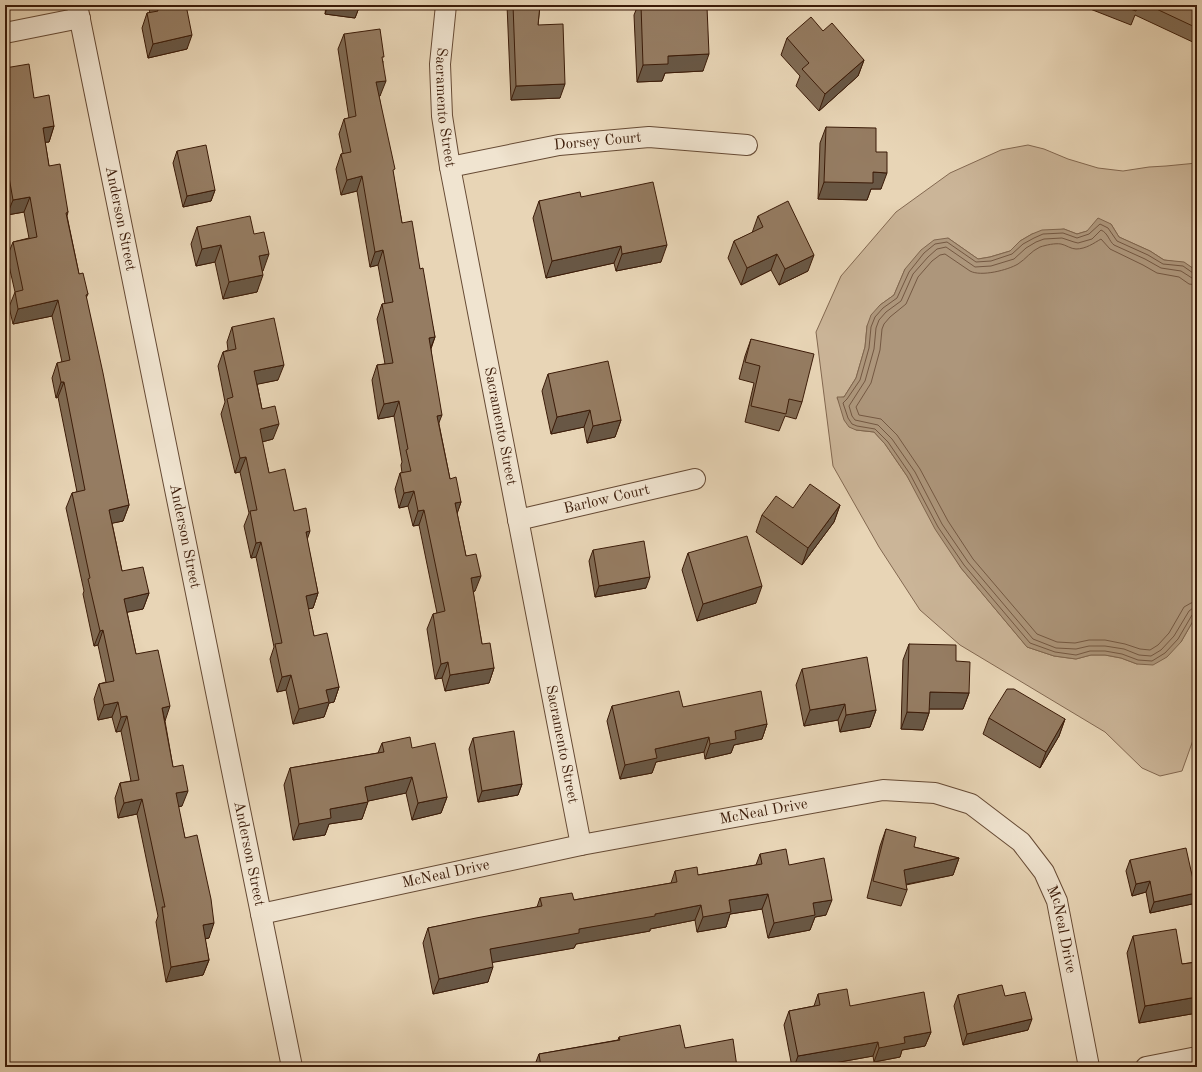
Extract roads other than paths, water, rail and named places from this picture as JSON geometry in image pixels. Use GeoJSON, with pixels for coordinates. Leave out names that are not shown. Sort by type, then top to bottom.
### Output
{"type":"FeatureCollection","features":[{"type":"Feature","properties":{"kind":"street","name":"Sacramento Street"},"geometry":{"type":"LineString","coordinates":[[446,5],[440,64],[442,116],[450,166],[581,845]]}},
{"type":"Feature","properties":{"kind":"street"},"geometry":{"type":"LineString","coordinates":[[5,34],[78,11]]}},
{"type":"Feature","properties":{"kind":"street","name":"Anderson Street"},"geometry":{"type":"LineString","coordinates":[[78,11],[292,1067]]}},
{"type":"Feature","properties":{"kind":"street","name":"Dorsey Court"},"geometry":{"type":"LineString","coordinates":[[450,166],[559,145],[649,138],[747,145]]}},
{"type":"Feature","properties":{"kind":"street","name":"Barlow Court"},"geometry":{"type":"LineString","coordinates":[[518,520],[695,479]]}},
{"type":"Feature","properties":{"kind":"street","name":"McNeal Drive"},"geometry":{"type":"LineString","coordinates":[[262,914],[581,845],[882,790],[935,793],[970,804],[1021,842],[1044,872],[1057,901],[1089,1067]]}},
{"type":"Feature","properties":{"kind":"street"},"geometry":{"type":"LineString","coordinates":[[1146,1067],[1197,1057]]}},
{"type":"Feature","properties":{"kind":"water"},"geometry":{"type":"Polygon","coordinates":[[[1098,218],[1111,224],[1119,237],[1150,251],[1164,260],[1184,262],[1197,271],[1197,614],[1181,642],[1167,657],[1153,665],[1137,664],[1121,658],[1105,655],[1091,655],[1076,659],[1054,656],[1027,647],[961,568],[935,529],[907,476],[885,444],[874,432],[856,430],[849,427],[844,420],[837,397],[844,397],[856,378],[865,347],[867,326],[871,315],[880,305],[894,295],[905,269],[921,250],[934,240],[948,238],[978,259],[1010,251],[1020,241],[1042,230],[1064,229],[1077,234],[1087,231],[1098,218]]]}}]}
